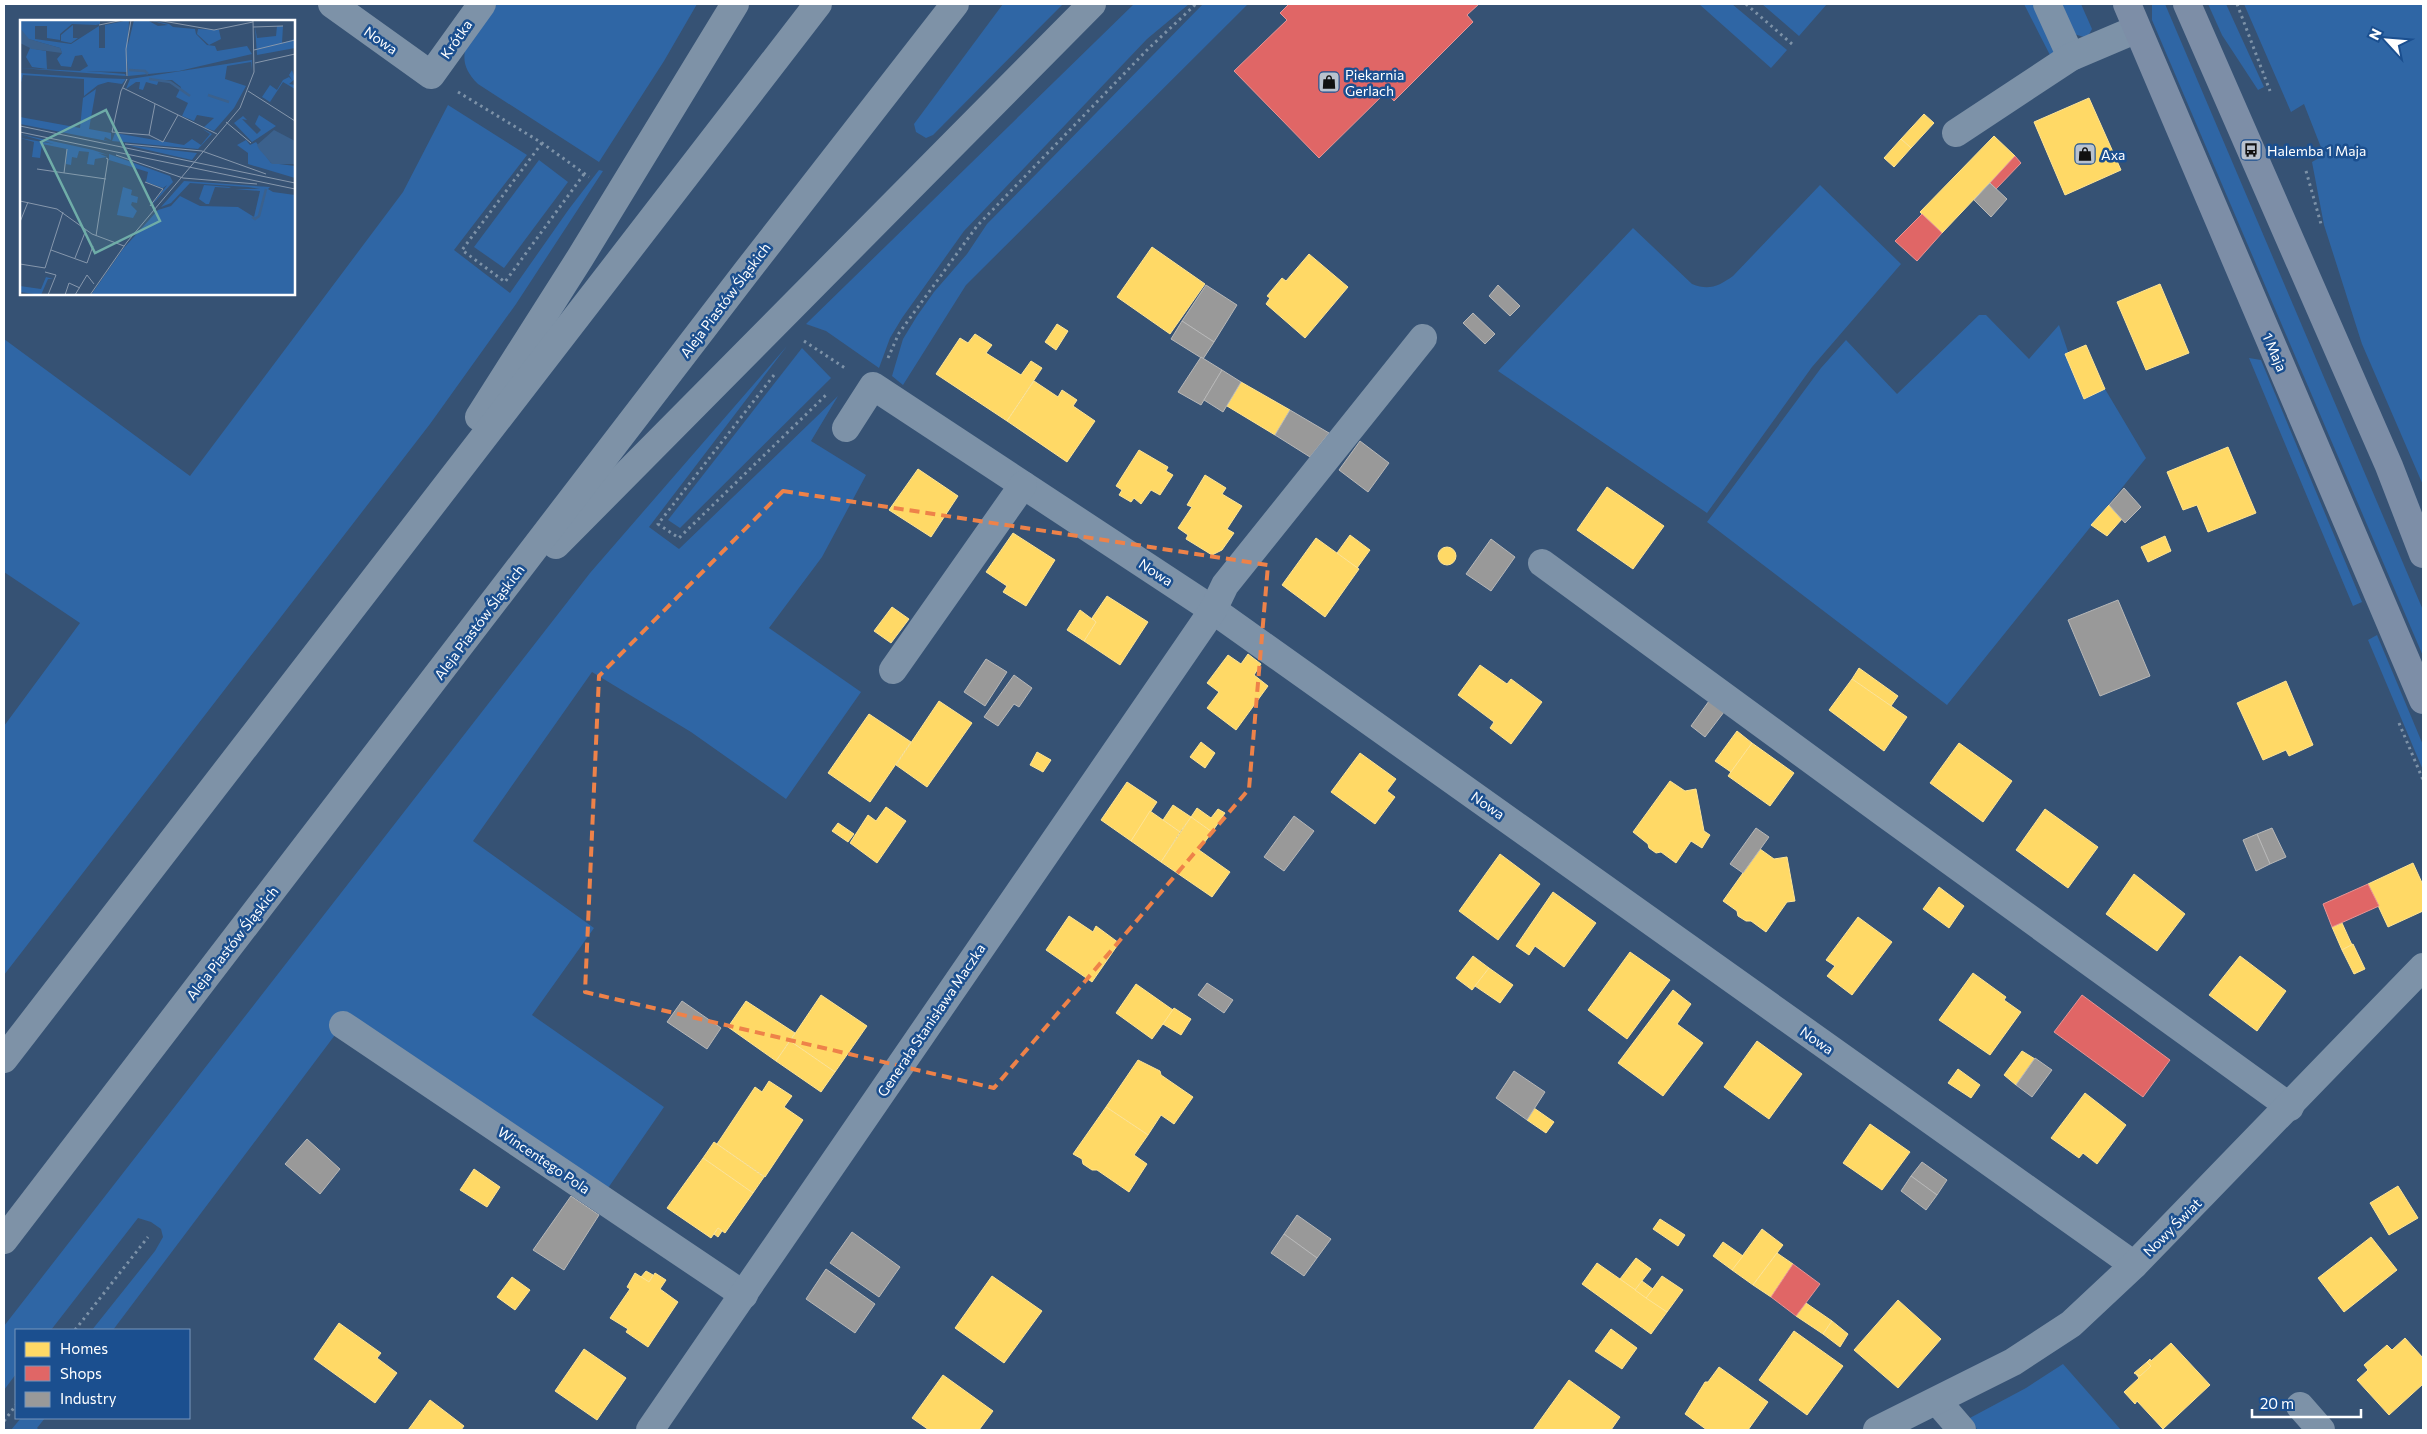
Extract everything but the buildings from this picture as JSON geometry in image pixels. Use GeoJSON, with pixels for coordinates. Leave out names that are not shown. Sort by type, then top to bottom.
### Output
{"type":"FeatureCollection","features":[{"type":"Feature","properties":{"kind":"highway"},"geometry":{"type":"LineString","coordinates":[[382,571],[580,258],[734,4]]}},
{"type":"Feature","properties":{"kind":"highway"},"geometry":{"type":"LineString","coordinates":[[4,1059],[818,4]]}},
{"type":"Feature","properties":{"kind":"highway","name":"Aleja Piastów Śląskich"},"geometry":{"type":"LineString","coordinates":[[4,1240],[740,279],[955,4]]}},
{"type":"Feature","properties":{"kind":"highway"},"geometry":{"type":"LineString","coordinates":[[474,628],[1092,4]]}},
{"type":"Feature","properties":{"kind":"main road","name":"1 Maja"},"geometry":{"type":"LineString","coordinates":[[2127,4],[2423,700]]}},
{"type":"Feature","properties":{"kind":"main road"},"geometry":{"type":"LineString","coordinates":[[2187,4],[2389,466],[2423,554]]}},
{"type":"Feature","properties":{"kind":"street","name":"Nowa"},"geometry":{"type":"LineString","coordinates":[[332,4],[431,75]]}},
{"type":"Feature","properties":{"kind":"street","name":"Krótka"},"geometry":{"type":"LineString","coordinates":[[431,75],[482,4]]}},
{"type":"Feature","properties":{"kind":"street"},"geometry":{"type":"LineString","coordinates":[[2047,4],[2070,57]]}},
{"type":"Feature","properties":{"kind":"street"},"geometry":{"type":"LineString","coordinates":[[1956,133],[2070,57],[2138,29]]}},
{"type":"Feature","properties":{"kind":"street","name":"Generała Stanisława Maczka"},"geometry":{"type":"LineString","coordinates":[[650,1430],[1213,610],[1225,585],[1423,338]]}},
{"type":"Feature","properties":{"kind":"street","name":"Nowa"},"geometry":{"type":"LineString","coordinates":[[873,386],[1213,610],[2134,1265]]}},
{"type":"Feature","properties":{"kind":"street"},"geometry":{"type":"LineString","coordinates":[[846,428],[873,386]]}},
{"type":"Feature","properties":{"kind":"street"},"geometry":{"type":"LineString","coordinates":[[893,670],[1023,484]]}},
{"type":"Feature","properties":{"kind":"street"},"geometry":{"type":"LineString","coordinates":[[1542,563],[2290,1107]]}},
{"type":"Feature","properties":{"kind":"street","name":"Nowy Świat"},"geometry":{"type":"LineString","coordinates":[[1877,1430],[2013,1362],[2071,1324],[2134,1265],[2290,1107],[2423,967]]}},
{"type":"Feature","properties":{"kind":"street","name":"Wincentego Pola"},"geometry":{"type":"LineString","coordinates":[[343,1025],[744,1295]]}},
{"type":"Feature","properties":{"kind":"street"},"geometry":{"type":"LineString","coordinates":[[1936,1401],[1962,1430]]}},
{"type":"Feature","properties":{"kind":"street"},"geometry":{"type":"LineString","coordinates":[[2300,1406],[2321,1430]]}},
{"type":"Feature","properties":{"kind":"path"},"geometry":{"type":"LineString","coordinates":[[873,386],[886,368],[899,333],[977,226],[1148,49],[1196,4]]}},
{"type":"Feature","properties":{"kind":"path"},"geometry":{"type":"LineString","coordinates":[[1746,4],[1792,44]]}},
{"type":"Feature","properties":{"kind":"path"},"geometry":{"type":"LineString","coordinates":[[2237,4],[2270,91]]}},
{"type":"Feature","properties":{"kind":"path"},"geometry":{"type":"LineString","coordinates":[[431,75],[542,143],[590,178]]}},
{"type":"Feature","properties":{"kind":"path"},"geometry":{"type":"LineString","coordinates":[[542,143],[462,250],[505,282],[584,174]]}},
{"type":"Feature","properties":{"kind":"path"},"geometry":{"type":"LineString","coordinates":[[806,343],[847,369]]}},
{"type":"Feature","properties":{"kind":"path"},"geometry":{"type":"LineString","coordinates":[[778,370],[658,524],[679,538],[835,386]]}},
{"type":"Feature","properties":{"kind":"path"},"geometry":{"type":"LineString","coordinates":[[76,1329],[148,1237]]}},
{"type":"Feature","properties":{"kind":"path"},"geometry":{"type":"LineString","coordinates":[[4,1421],[15,1406]]}},
{"type":"Feature","properties":{"kind":"highlighted area"},"geometry":{"type":"Polygon","coordinates":[[[783,491],[1268,565],[1249,789],[994,1088],[585,992],[599,676],[783,491]]]}},
{"type":"Feature","properties":{"kind":"shaded area"},"geometry":{"type":"Polygon","coordinates":[[[495,4],[697,4],[664,61],[599,162],[478,84],[469,73],[465,63],[468,43],[473,33],[495,4]]]}},
{"type":"Feature","properties":{"kind":"shaded area"},"geometry":{"type":"Polygon","coordinates":[[[1003,4],[1063,4],[933,135],[926,138],[916,132],[914,124],[1003,4]]]}},
{"type":"Feature","properties":{"kind":"shaded area"},"geometry":{"type":"Polygon","coordinates":[[[1134,4],[1189,4],[1147,39],[964,231],[902,318],[890,338],[879,368],[826,331],[806,324],[1134,4]]]}},
{"type":"Feature","properties":{"kind":"shaded area"},"geometry":{"type":"Polygon","coordinates":[[[1203,4],[1248,4],[966,285],[903,385],[892,376],[903,339],[934,292],[967,254],[987,224],[1203,4]]]}},
{"type":"Feature","properties":{"kind":"shaded area"},"geometry":{"type":"Polygon","coordinates":[[[1699,4],[1732,4],[1787,50],[1771,68],[1699,4]]]}},
{"type":"Feature","properties":{"kind":"shaded area"},"geometry":{"type":"Polygon","coordinates":[[[1762,4],[1827,4],[1799,36],[1762,4]]]}},
{"type":"Feature","properties":{"kind":"shaded area"},"geometry":{"type":"Polygon","coordinates":[[[2024,4],[2036,4],[2056,48],[2051,57],[2024,4]]]}},
{"type":"Feature","properties":{"kind":"shaded area"},"geometry":{"type":"Polygon","coordinates":[[[2057,4],[2081,4],[2092,29],[2087,38],[2074,34],[2057,4]]]}},
{"type":"Feature","properties":{"kind":"shaded area"},"geometry":{"type":"Polygon","coordinates":[[[2152,4],[2165,4],[2423,610],[2423,656],[2152,20],[2152,4]]]}},
{"type":"Feature","properties":{"kind":"shaded area"},"geometry":{"type":"Polygon","coordinates":[[[2208,4],[2226,4],[2264,87],[2258,90],[2222,35],[2208,4]]]}},
{"type":"Feature","properties":{"kind":"shaded area"},"geometry":{"type":"Polygon","coordinates":[[[2244,4],[2423,4],[2423,485],[2362,344],[2324,225],[2312,162],[2324,155],[2304,104],[2291,112],[2244,4]]]}},
{"type":"Feature","properties":{"kind":"shaded area"},"geometry":{"type":"Polygon","coordinates":[[[448,105],[527,155],[454,250],[510,293],[569,209],[599,170],[603,171],[516,304],[430,424],[4,975],[4,726],[80,623],[4,572],[4,339],[190,476],[403,192],[448,105]]]}},
{"type":"Feature","properties":{"kind":"shaded area"},"geometry":{"type":"Polygon","coordinates":[[[539,160],[568,182],[504,268],[474,247],[539,160]]]}},
{"type":"Feature","properties":{"kind":"shaded area"},"geometry":{"type":"Polygon","coordinates":[[[1820,185],[1901,264],[1812,367],[1707,513],[1498,371],[1633,228],[1692,284],[1704,287],[1714,286],[1733,276],[1820,185]]]}},
{"type":"Feature","properties":{"kind":"shaded area"},"geometry":{"type":"Polygon","coordinates":[[[1979,315],[1986,315],[2029,359],[2059,325],[2084,399],[2105,389],[2146,458],[1947,705],[1707,522],[1821,368],[1846,340],[1897,394],[1979,315]]]}},
{"type":"Feature","properties":{"kind":"shaded area"},"geometry":{"type":"Polygon","coordinates":[[[787,346],[649,527],[679,549],[838,396],[811,441],[866,475],[822,557],[769,628],[861,692],[786,799],[691,732],[592,672],[473,841],[594,928],[532,1015],[664,1107],[606,1191],[335,1035],[114,1329],[93,1329],[155,1251],[163,1237],[161,1229],[151,1222],[138,1218],[52,1329],[15,1329],[15,1375],[4,1390],[4,1326],[590,573],[787,346]]]}},
{"type":"Feature","properties":{"kind":"shaded area"},"geometry":{"type":"Polygon","coordinates":[[[802,348],[831,378],[680,528],[668,520],[802,348]]]}},
{"type":"Feature","properties":{"kind":"shaded area"},"geometry":{"type":"Polygon","coordinates":[[[2249,358],[2261,360],[2362,602],[2353,606],[2249,358]]]}},
{"type":"Feature","properties":{"kind":"shaded area"},"geometry":{"type":"Polygon","coordinates":[[[2377,635],[2423,745],[2423,770],[2368,640],[2377,635]]]}},
{"type":"Feature","properties":{"kind":"shaded area"},"geometry":{"type":"Polygon","coordinates":[[[2063,1364],[2121,1430],[1978,1430],[1968,1419],[2026,1388],[2063,1364]]]}},
{"type":"Feature","properties":{"kind":"shaded area"},"geometry":{"type":"Polygon","coordinates":[[[20,1419],[44,1419],[37,1428],[39,1430],[11,1430],[20,1419]]]}},
{"type":"Feature","properties":{"kind":"place","name":"Piekarnia Gerlach"},"geometry":{"type":"Point","coordinates":[1329,82]}},
{"type":"Feature","properties":{"kind":"place","name":"Halemba 1 Maja"},"geometry":{"type":"Point","coordinates":[2251,150]}},
{"type":"Feature","properties":{"kind":"place","name":"Axa"},"geometry":{"type":"Point","coordinates":[2085,154]}}]}
